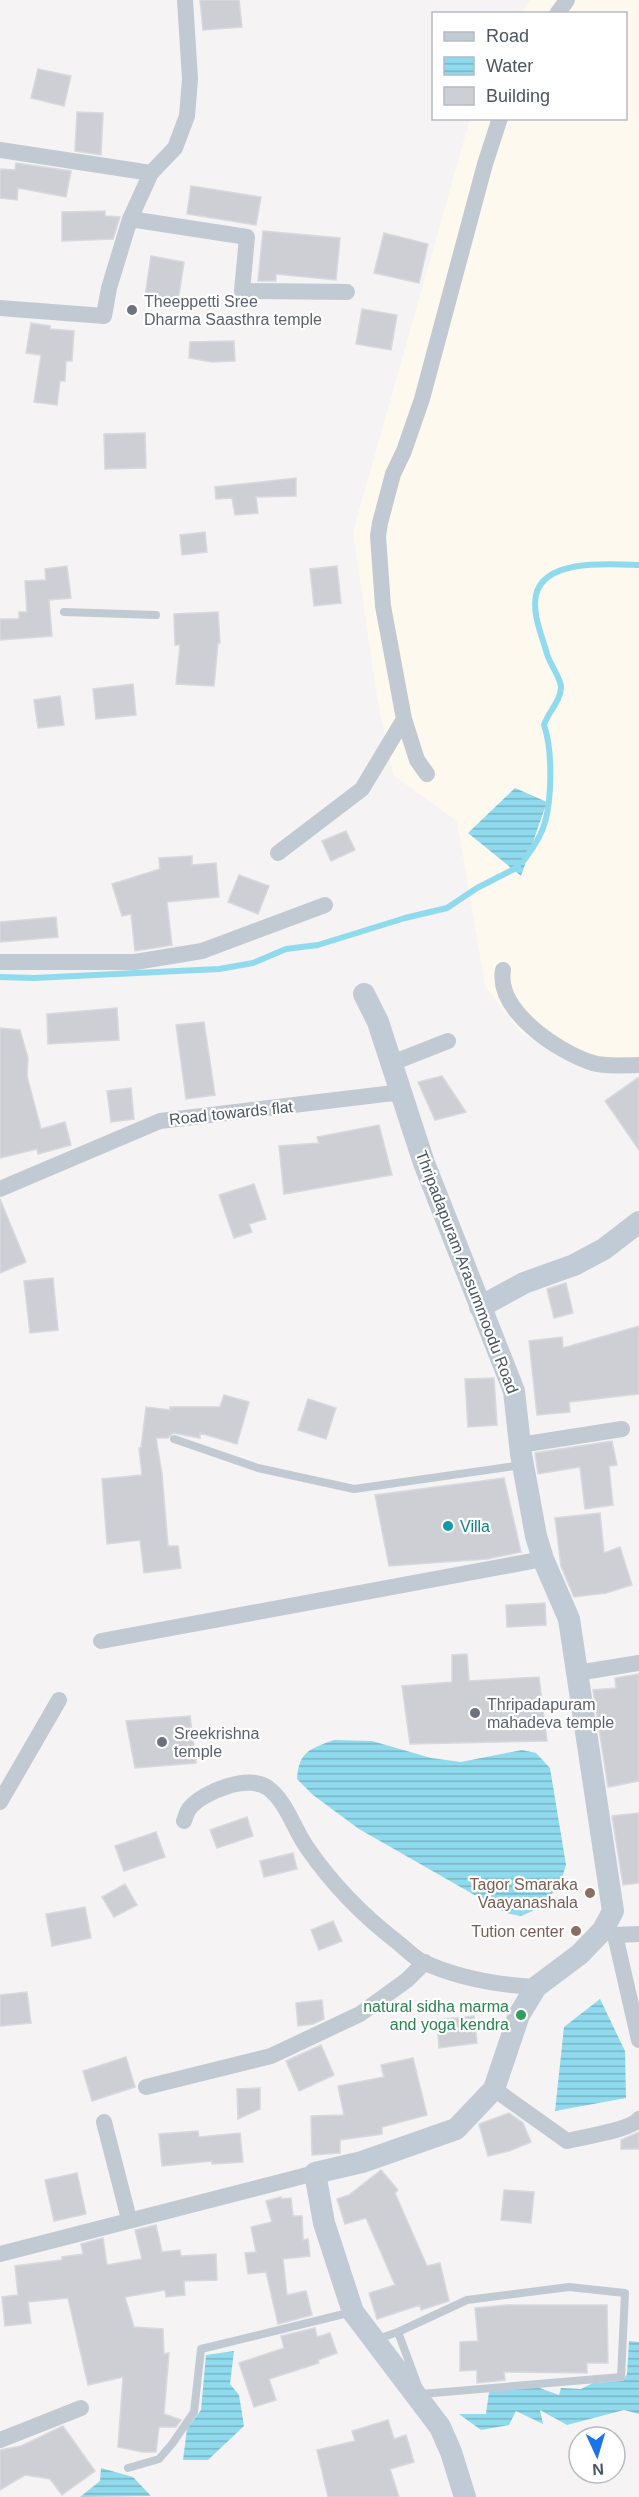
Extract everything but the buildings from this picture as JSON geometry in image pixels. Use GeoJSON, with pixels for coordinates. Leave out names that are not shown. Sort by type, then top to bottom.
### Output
{"type":"FeatureCollection","features":[{"type":"Feature","properties":{"kind":"main road","name":"Thripadapuram Arasummoodu Road"},"geometry":{"type":"LineString","coordinates":[[364,994],[378,1022],[424,1163],[514,1391],[521,1455],[536,1536],[543,1560],[569,1619],[613,1911],[609,1932],[536,1987],[519,2015],[494,2089]]}},
{"type":"Feature","properties":{"kind":"main road"},"geometry":{"type":"LineString","coordinates":[[480,1307],[524,1283],[574,1265],[604,1249],[639,1222]]}},
{"type":"Feature","properties":{"kind":"main road"},"geometry":{"type":"LineString","coordinates":[[465,2497],[451,2452],[440,2427],[353,2312],[324,2223],[315,2173],[362,2162],[456,2129],[494,2089]]}},
{"type":"Feature","properties":{"kind":"street"},"geometry":{"type":"LineString","coordinates":[[0,308],[104,316],[109,288],[130,219],[151,173],[175,148],[187,116],[190,79],[184,0]]}},
{"type":"Feature","properties":{"kind":"street"},"geometry":{"type":"LineString","coordinates":[[427,774],[417,760],[404,719],[383,606],[378,536],[393,474],[404,451],[422,399],[485,164],[499,120]]}},
{"type":"Feature","properties":{"kind":"street"},"geometry":{"type":"LineString","coordinates":[[0,150],[151,173]]}},
{"type":"Feature","properties":{"kind":"street"},"geometry":{"type":"LineString","coordinates":[[130,219],[247,237],[242,291],[347,292]]}},
{"type":"Feature","properties":{"kind":"street"},"geometry":{"type":"LineString","coordinates":[[278,854],[362,789],[404,719]]}},
{"type":"Feature","properties":{"kind":"street"},"geometry":{"type":"LineString","coordinates":[[0,962],[135,962],[191,953],[202,951],[325,905]]}},
{"type":"Feature","properties":{"kind":"street"},"geometry":{"type":"LineString","coordinates":[[503,970],[501,982],[508,996],[540,1037],[596,1064],[639,1065]]}},
{"type":"Feature","properties":{"kind":"street"},"geometry":{"type":"LineString","coordinates":[[392,1064],[448,1041]]}},
{"type":"Feature","properties":{"kind":"street","name":"Road towards flat"},"geometry":{"type":"LineString","coordinates":[[0,1189],[160,1121],[402,1092]]}},
{"type":"Feature","properties":{"kind":"street"},"geometry":{"type":"LineString","coordinates":[[521,1455],[622,1429]]}},
{"type":"Feature","properties":{"kind":"street"},"geometry":{"type":"LineString","coordinates":[[101,1641],[543,1560]]}},
{"type":"Feature","properties":{"kind":"street"},"geometry":{"type":"LineString","coordinates":[[578,1673],[639,1663]]}},
{"type":"Feature","properties":{"kind":"street"},"geometry":{"type":"LineString","coordinates":[[0,1802],[59,1701]]}},
{"type":"Feature","properties":{"kind":"street"},"geometry":{"type":"LineString","coordinates":[[184,1821],[189,1809],[217,1790],[246,1782],[267,1786],[279,1798],[299,1837],[332,1883],[366,1918],[425,1962],[467,1978],[509,1986],[536,1987]]}},
{"type":"Feature","properties":{"kind":"street"},"geometry":{"type":"LineString","coordinates":[[639,1934],[609,1932],[639,2040]]}},
{"type":"Feature","properties":{"kind":"street"},"geometry":{"type":"LineString","coordinates":[[146,2087],[271,2056],[360,2014],[407,1980],[425,1962]]}},
{"type":"Feature","properties":{"kind":"street"},"geometry":{"type":"LineString","coordinates":[[494,2089],[567,2141],[620,2128],[636,2123],[639,2119]]}},
{"type":"Feature","properties":{"kind":"street"},"geometry":{"type":"LineString","coordinates":[[104,2122],[129,2219]]}},
{"type":"Feature","properties":{"kind":"street"},"geometry":{"type":"LineString","coordinates":[[0,2254],[315,2173]]}},
{"type":"Feature","properties":{"kind":"street"},"geometry":{"type":"LineString","coordinates":[[0,2440],[81,2408]]}},
{"type":"Feature","properties":{"kind":"lane"},"geometry":{"type":"LineString","coordinates":[[64,612],[156,615]]}},
{"type":"Feature","properties":{"kind":"lane"},"geometry":{"type":"LineString","coordinates":[[174,1439],[258,1468],[354,1489],[521,1455]]}},
{"type":"Feature","properties":{"kind":"lane"},"geometry":{"type":"LineString","coordinates":[[374,2341],[467,2301],[569,2287],[625,2293],[621,2377],[421,2394],[398,2332]]}},
{"type":"Feature","properties":{"kind":"lane"},"geometry":{"type":"LineString","coordinates":[[128,2468],[159,2459],[194,2412],[201,2349],[353,2312]]}},
{"type":"Feature","properties":{"kind":"shaded area"},"geometry":{"type":"Polygon","coordinates":[[[530,0],[639,0],[639,1069],[569,1054],[522,1034],[485,986],[457,821],[393,775],[377,698],[353,532],[470,120],[627,120],[627,12],[523,12],[530,0]]]}},
{"type":"Feature","properties":{"kind":"water"},"geometry":{"type":"Polygon","coordinates":[[[515,788],[547,802],[521,876],[468,833],[515,788]]]}},
{"type":"Feature","properties":{"kind":"water"},"geometry":{"type":"Polygon","coordinates":[[[334,1740],[372,1741],[431,1758],[461,1762],[522,1750],[536,1753],[550,1768],[566,1865],[559,1887],[535,1910],[521,1916],[506,1913],[359,1829],[313,1795],[297,1779],[300,1762],[307,1752],[334,1740]]]}},
{"type":"Feature","properties":{"kind":"water"},"geometry":{"type":"Polygon","coordinates":[[[600,1999],[625,2051],[626,2098],[555,2111],[564,2027],[600,1999]]]}},
{"type":"Feature","properties":{"kind":"water"},"geometry":{"type":"Polygon","coordinates":[[[629,2341],[639,2342],[639,2414],[624,2410],[567,2425],[540,2410],[543,2424],[516,2411],[509,2425],[481,2430],[459,2414],[486,2414],[489,2392],[537,2387],[559,2395],[561,2388],[581,2389],[593,2383],[623,2381],[627,2374],[629,2341]]]}},
{"type":"Feature","properties":{"kind":"water"},"geometry":{"type":"Polygon","coordinates":[[[234,2351],[230,2384],[239,2395],[244,2426],[208,2460],[183,2460],[187,2429],[201,2410],[206,2355],[234,2351]]]}},
{"type":"Feature","properties":{"kind":"water"},"geometry":{"type":"Polygon","coordinates":[[[101,2468],[133,2477],[151,2496],[80,2497],[100,2481],[101,2468]]]}},
{"type":"Feature","properties":{"kind":"waterway"},"geometry":{"type":"LineString","coordinates":[[525,859],[540,835],[547,811],[550,765],[544,725],[559,697],[561,687],[538,625],[535,610],[536,595],[542,583],[565,569],[596,564],[639,565]]}},
{"type":"Feature","properties":{"kind":"waterway"},"geometry":{"type":"LineString","coordinates":[[0,977],[34,978],[219,969],[253,963],[286,949],[318,945],[405,918],[447,908],[477,888],[518,867]]}},
{"type":"Feature","properties":{"kind":"place","name":"Theeppetti Sree Dharma Saasthra temple"},"geometry":{"type":"Point","coordinates":[132,310]}},
{"type":"Feature","properties":{"kind":"place","name":"Villa"},"geometry":{"type":"Point","coordinates":[448,1526]}},
{"type":"Feature","properties":{"kind":"place","name":"Thripadapuram mahadeva temple"},"geometry":{"type":"Point","coordinates":[475,1713]}},
{"type":"Feature","properties":{"kind":"place","name":"Sreekrishna temple"},"geometry":{"type":"Point","coordinates":[162,1742]}},
{"type":"Feature","properties":{"kind":"place","name":"Tagor Smaraka Vaayanashala"},"geometry":{"type":"Point","coordinates":[590,1893]}},
{"type":"Feature","properties":{"kind":"place","name":"Tution center"},"geometry":{"type":"Point","coordinates":[576,1931]}},
{"type":"Feature","properties":{"kind":"place","name":"natural sidha marma and yoga kendra"},"geometry":{"type":"Point","coordinates":[521,2015]}}]}
